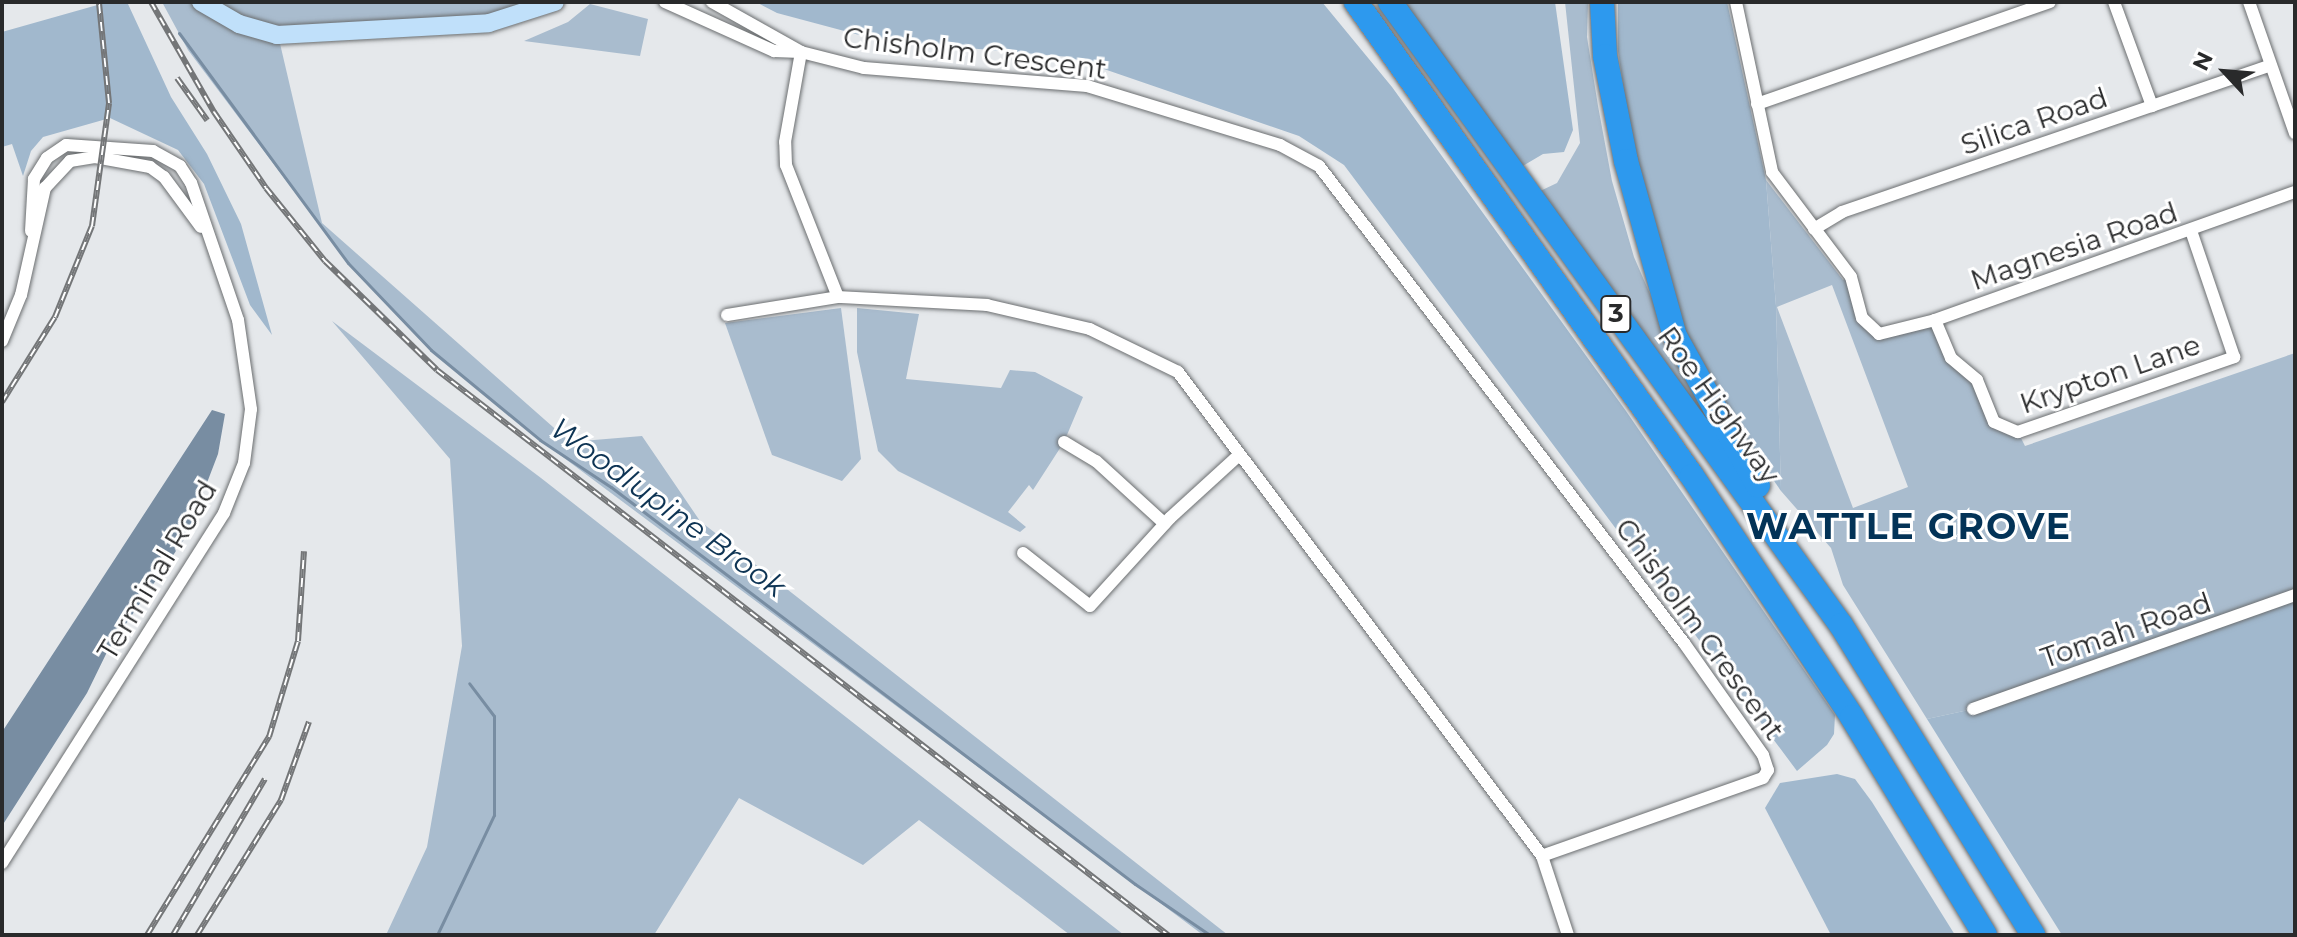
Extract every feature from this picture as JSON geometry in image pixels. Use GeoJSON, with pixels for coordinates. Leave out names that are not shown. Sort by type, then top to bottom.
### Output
{"type":"FeatureCollection","features":[{"type":"Feature","properties":{"kind":"highway"},"geometry":{"type":"LineString","coordinates":[[1337,2],[1460,147]]}},
{"type":"Feature","properties":{"kind":"highway","name":"3"},"geometry":{"type":"LineString","coordinates":[[1356,2],[1716,511],[1861,732],[1985,935]]}},
{"type":"Feature","properties":{"kind":"highway","name":"Roe Highway"},"geometry":{"type":"LineString","coordinates":[[1390,2],[1841,625],[2033,935]]}},
{"type":"Feature","properties":{"kind":"highway"},"geometry":{"type":"LineString","coordinates":[[1602,2],[1605,56],[1626,161],[1675,336],[1703,394],[1841,625]]}},
{"type":"Feature","properties":{"kind":"main road"},"geometry":{"type":"LineString","coordinates":[[201,2],[239,24],[277,35],[489,23],[530,7],[555,2]]}},
{"type":"Feature","properties":{"kind":"street"},"geometry":{"type":"LineString","coordinates":[[665,2],[774,51],[801,52]]}},
{"type":"Feature","properties":{"kind":"street"},"geometry":{"type":"LineString","coordinates":[[712,2],[801,52]]}},
{"type":"Feature","properties":{"kind":"street"},"geometry":{"type":"LineString","coordinates":[[1736,2],[1772,172],[1814,229]]}},
{"type":"Feature","properties":{"kind":"street"},"geometry":{"type":"LineString","coordinates":[[1757,104],[2050,2]]}},
{"type":"Feature","properties":{"kind":"street"},"geometry":{"type":"LineString","coordinates":[[2114,2],[2152,106]]}},
{"type":"Feature","properties":{"kind":"street"},"geometry":{"type":"LineString","coordinates":[[2249,2],[2295,133]]}},
{"type":"Feature","properties":{"kind":"street","name":"Chisholm Crescent"},"geometry":{"type":"LineString","coordinates":[[838,297],[786,165],[785,142],[801,52],[864,68],[1087,86],[1280,145],[1332,177],[1684,643],[1767,762],[1768,770],[1755,784],[1542,856]]}},
{"type":"Feature","properties":{"kind":"street","name":"Silica Road"},"geometry":{"type":"LineString","coordinates":[[1814,229],[1842,212],[2271,65]]}},
{"type":"Feature","properties":{"kind":"street","name":"Terminal Road"},"geometry":{"type":"LineString","coordinates":[[2,341],[21,295],[31,231],[31,189],[37,171],[58,149],[82,142],[153,151],[172,159],[191,183],[203,230],[238,320],[250,387],[247,448],[239,479],[210,538],[2,863]]}},
{"type":"Feature","properties":{"kind":"street","name":"Terminal Road"},"geometry":{"type":"LineString","coordinates":[[31,231],[52,176],[70,161],[95,157],[135,162],[157,171],[203,230]]}},
{"type":"Feature","properties":{"kind":"street","name":"Magnesia Road"},"geometry":{"type":"LineString","coordinates":[[1814,229],[1851,277],[1867,327],[1879,334],[1896,333],[2295,192]]}},
{"type":"Feature","properties":{"kind":"street","name":"Krypton Lane"},"geometry":{"type":"LineString","coordinates":[[1935,320],[1951,358],[1977,380],[2001,429],[2018,432],[2234,357],[2191,231]]}},
{"type":"Feature","properties":{"kind":"street"},"geometry":{"type":"LineString","coordinates":[[727,315],[838,297],[987,305],[1090,329],[1178,372],[1542,856],[1568,935]]}},
{"type":"Feature","properties":{"kind":"street"},"geometry":{"type":"LineString","coordinates":[[1064,442],[1096,461],[1165,524]]}},
{"type":"Feature","properties":{"kind":"street"},"geometry":{"type":"LineString","coordinates":[[1023,553],[1090,606],[1165,524],[1239,455]]}},
{"type":"Feature","properties":{"kind":"street","name":"Tomah Road"},"geometry":{"type":"LineString","coordinates":[[1973,709],[2295,595]]}},
{"type":"Feature","properties":{"kind":"shaded area"},"geometry":{"type":"Polygon","coordinates":[[[108,2],[128,4],[171,97],[207,154],[241,224],[272,335],[250,305],[204,184],[178,150],[110,118],[43,137],[31,151],[23,176],[12,144],[2,147],[2,32],[108,2]]]}},
{"type":"Feature","properties":{"kind":"shaded area"},"geometry":{"type":"Polygon","coordinates":[[[162,2],[534,2],[525,13],[278,35],[322,223],[570,442],[642,436],[700,521],[1228,935],[1203,935],[540,440],[431,350],[348,263],[188,50],[162,2]]]}},
{"type":"Feature","properties":{"kind":"shaded area"},"geometry":{"type":"Polygon","coordinates":[[[756,2],[1322,2],[1392,87],[1626,411],[1835,715],[1834,734],[1827,745],[1797,771],[1344,165],[1299,136],[1069,57],[878,40],[777,13],[756,2]]]}},
{"type":"Feature","properties":{"kind":"shaded area"},"geometry":{"type":"Polygon","coordinates":[[[1403,2],[1555,2],[1573,130],[1564,152],[1543,154],[1521,167],[1403,2]]]}},
{"type":"Feature","properties":{"kind":"shaded area"},"geometry":{"type":"Polygon","coordinates":[[[1565,2],[1588,2],[1587,37],[1598,106],[1612,181],[1634,257],[1688,382],[1736,461],[1538,192],[1557,183],[1580,143],[1565,2]]]}},
{"type":"Feature","properties":{"kind":"shaded area"},"geometry":{"type":"Polygon","coordinates":[[[1618,2],[1727,2],[1766,180],[1776,306],[1781,491],[1719,402],[1688,344],[1636,172],[1618,51],[1618,2]]]}},
{"type":"Feature","properties":{"kind":"shaded area"},"geometry":{"type":"Polygon","coordinates":[[[590,4],[648,19],[640,56],[524,41],[568,22],[590,4]]]}},
{"type":"Feature","properties":{"kind":"shaded area"},"geometry":{"type":"Polygon","coordinates":[[[1766,180],[1843,280],[1851,277],[1862,318],[1879,334],[1935,320],[1944,345],[1968,369],[1994,422],[2018,432],[2025,446],[2295,353],[2295,595],[1973,709],[1927,719],[1843,585],[1831,548],[1781,491],[1776,306],[1766,180]],[[1832,285],[1777,307],[1853,508],[1908,487],[1832,285]]]}},
{"type":"Feature","properties":{"kind":"shaded area"},"geometry":{"type":"Polygon","coordinates":[[[841,308],[861,459],[842,481],[772,455],[725,323],[841,308]]]}},
{"type":"Feature","properties":{"kind":"shaded area"},"geometry":{"type":"Polygon","coordinates":[[[857,308],[919,314],[906,379],[1001,388],[1010,370],[1035,372],[1083,397],[1064,442],[1033,490],[1029,485],[1008,512],[1026,527],[1020,532],[898,471],[878,451],[857,352],[857,308]]]}},
{"type":"Feature","properties":{"kind":"shaded area"},"geometry":{"type":"Polygon","coordinates":[[[332,321],[541,478],[1124,935],[1070,935],[919,820],[863,865],[739,798],[654,935],[386,935],[427,847],[462,646],[450,459],[332,321]]]}},
{"type":"Feature","properties":{"kind":"shaded area"},"geometry":{"type":"Polygon","coordinates":[[[212,410],[225,414],[218,454],[187,535],[108,650],[87,693],[2,826],[2,732],[212,410]]]}},
{"type":"Feature","properties":{"kind":"shaded area"},"geometry":{"type":"Polygon","coordinates":[[[2295,595],[2295,935],[2062,935],[1927,719],[1973,709],[2295,595]]]}},
{"type":"Feature","properties":{"kind":"shaded area"},"geometry":{"type":"Polygon","coordinates":[[[1837,774],[1855,779],[1872,802],[1955,935],[1831,935],[1765,808],[1780,783],[1837,774]]]}},
{"type":"Feature","properties":{"kind":"waterway","name":"Woodlupine Brook"},"geometry":{"type":"LineString","coordinates":[[179,33],[348,263],[431,350],[540,440],[611,487],[1135,884],[1210,935]]}},
{"type":"Feature","properties":{"kind":"waterway"},"geometry":{"type":"LineString","coordinates":[[437,935],[494,815],[494,716],[469,683]]}},
{"type":"Feature","properties":{"kind":"railway"},"geometry":{"type":"LineString","coordinates":[[2,402],[55,317],[92,226],[109,103],[99,2]]}},
{"type":"Feature","properties":{"kind":"railway"},"geometry":{"type":"LineString","coordinates":[[151,2],[214,112],[266,188],[325,261],[437,370],[1168,935]]}},
{"type":"Feature","properties":{"kind":"railway"},"geometry":{"type":"LineString","coordinates":[[177,78],[207,120]]}},
{"type":"Feature","properties":{"kind":"railway"},"geometry":{"type":"LineString","coordinates":[[147,935],[269,737],[298,641],[304,551]]}},
{"type":"Feature","properties":{"kind":"railway"},"geometry":{"type":"LineString","coordinates":[[197,935],[281,800],[309,722]]}},
{"type":"Feature","properties":{"kind":"railway"},"geometry":{"type":"LineString","coordinates":[[173,935],[265,779]]}},
{"type":"Feature","properties":{"kind":"district","name":"WATTLE GROVE"},"geometry":{"type":"Point","coordinates":[1909,527]}}]}
